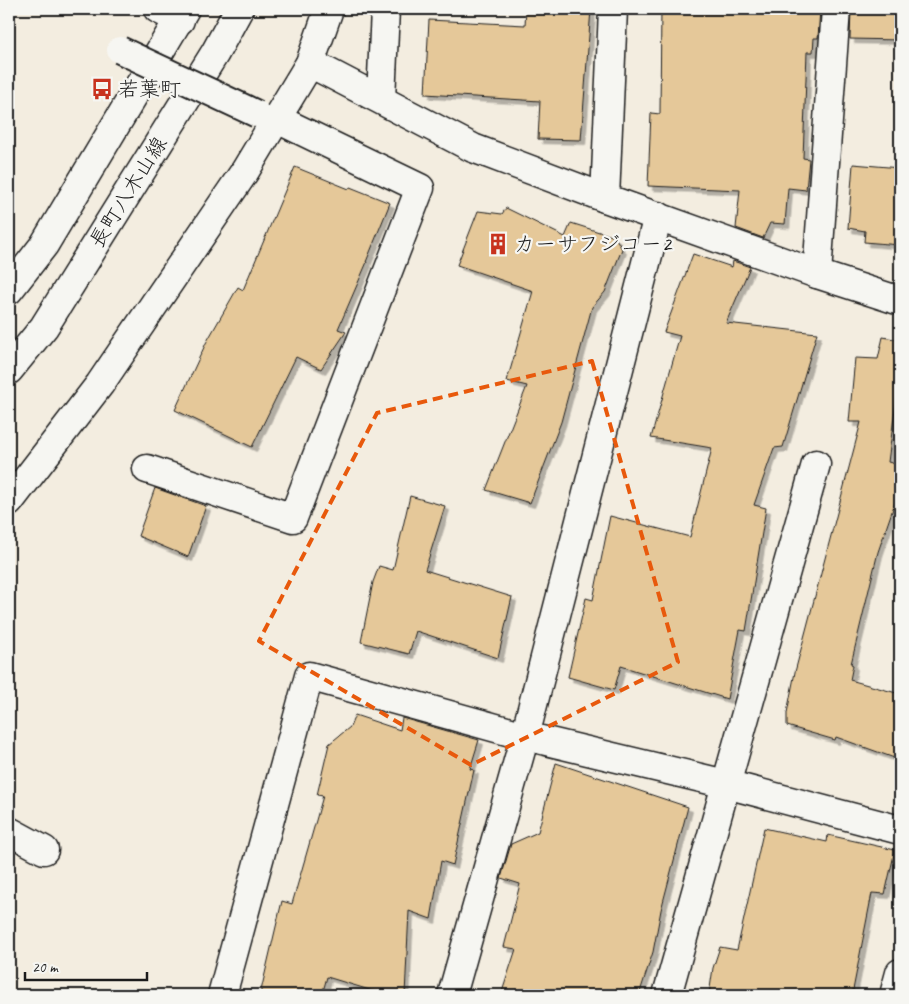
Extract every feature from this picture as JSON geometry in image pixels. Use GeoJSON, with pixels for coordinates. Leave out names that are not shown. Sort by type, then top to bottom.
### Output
{"type":"FeatureCollection","features":[{"type":"Feature","properties":{"kind":"street","name":"長町八木山線"},"geometry":{"type":"LineString","coordinates":[[9,370],[44,328],[215,53],[239,9]]}},
{"type":"Feature","properties":{"kind":"street"},"geometry":{"type":"LineString","coordinates":[[9,502],[100,384],[245,171],[267,116],[310,63],[329,9]]}},
{"type":"Feature","properties":{"kind":"street"},"geometry":{"type":"LineString","coordinates":[[381,99],[385,9]]}},
{"type":"Feature","properties":{"kind":"street"},"geometry":{"type":"LineString","coordinates":[[605,198],[613,9]]}},
{"type":"Feature","properties":{"kind":"street"},"geometry":{"type":"LineString","coordinates":[[817,274],[836,9]]}},
{"type":"Feature","properties":{"kind":"street"},"geometry":{"type":"LineString","coordinates":[[9,290],[44,245],[174,12]]}},
{"type":"Feature","properties":{"kind":"street"},"geometry":{"type":"LineString","coordinates":[[120,50],[420,188],[293,518],[146,469]]}},
{"type":"Feature","properties":{"kind":"street"},"geometry":{"type":"LineString","coordinates":[[310,63],[473,148],[605,198],[817,274],[900,301]]}},
{"type":"Feature","properties":{"kind":"street"},"geometry":{"type":"LineString","coordinates":[[452,995],[525,736],[658,216]]}},
{"type":"Feature","properties":{"kind":"street"},"geometry":{"type":"LineString","coordinates":[[667,995],[816,464]]}},
{"type":"Feature","properties":{"kind":"street"},"geometry":{"type":"LineString","coordinates":[[222,995],[309,676],[525,736],[726,784],[900,830]]}},
{"type":"Feature","properties":{"kind":"street"},"geometry":{"type":"LineString","coordinates":[[9,831],[44,850]]}},
{"type":"Feature","properties":{"kind":"street"},"geometry":{"type":"LineString","coordinates":[[894,995],[900,973]]}},
{"type":"Feature","properties":{"kind":"highlighted area"},"geometry":{"type":"Polygon","coordinates":[[[592,361],[678,662],[471,765],[259,641],[377,413],[592,361]]]}},
{"type":"Feature","properties":{"kind":"building"},"geometry":{"type":"Polygon","coordinates":[[[526,9],[591,9],[581,140],[538,139],[540,101],[425,94],[429,20],[525,25],[526,9]]]}},
{"type":"Feature","properties":{"kind":"building"},"geometry":{"type":"Polygon","coordinates":[[[661,9],[820,9],[818,38],[814,38],[813,52],[807,52],[803,158],[809,159],[806,190],[788,188],[785,224],[770,223],[763,238],[736,228],[740,190],[648,186],[651,113],[660,114],[661,9]]]}},
{"type":"Feature","properties":{"kind":"building"},"geometry":{"type":"Polygon","coordinates":[[[851,9],[900,9],[900,40],[850,39],[851,9]]]}},
{"type":"Feature","properties":{"kind":"building"},"geometry":{"type":"Polygon","coordinates":[[[853,164],[900,168],[900,245],[864,242],[865,231],[848,228],[853,164]]]}},
{"type":"Feature","properties":{"kind":"building"},"geometry":{"type":"Polygon","coordinates":[[[295,167],[390,203],[338,329],[346,332],[321,369],[296,357],[252,447],[175,410],[206,343],[238,287],[243,290],[295,167]]]}},
{"type":"Feature","properties":{"kind":"building"},"geometry":{"type":"Polygon","coordinates":[[[506,208],[565,237],[571,223],[615,237],[622,249],[605,292],[592,307],[561,422],[530,503],[486,490],[527,386],[507,381],[533,291],[457,265],[478,211],[502,214],[506,208]]]}},
{"type":"Feature","properties":{"kind":"building"},"geometry":{"type":"Polygon","coordinates":[[[693,254],[732,267],[733,261],[750,267],[726,323],[817,333],[783,447],[774,448],[754,505],[766,508],[746,631],[740,630],[727,699],[621,666],[614,690],[568,677],[586,598],[593,600],[610,516],[690,537],[712,448],[651,438],[680,336],[664,332],[693,254]]]}},
{"type":"Feature","properties":{"kind":"building"},"geometry":{"type":"Polygon","coordinates":[[[883,337],[900,340],[900,371],[888,462],[900,465],[900,488],[878,552],[851,664],[853,665],[850,680],[900,694],[900,760],[836,737],[835,740],[787,726],[787,713],[795,672],[861,422],[849,422],[855,358],[878,359],[883,337]]]}},
{"type":"Feature","properties":{"kind":"building"},"geometry":{"type":"Polygon","coordinates":[[[155,488],[206,506],[188,557],[138,536],[155,488]]]}},
{"type":"Feature","properties":{"kind":"building"},"geometry":{"type":"Polygon","coordinates":[[[410,496],[445,506],[425,570],[512,597],[498,658],[416,631],[409,654],[361,642],[373,582],[379,566],[393,570],[410,496]]]}},
{"type":"Feature","properties":{"kind":"building"},"geometry":{"type":"Polygon","coordinates":[[[355,715],[400,730],[402,718],[479,740],[470,769],[474,770],[453,865],[441,861],[431,919],[409,911],[405,995],[386,995],[327,977],[322,995],[260,995],[282,901],[292,904],[323,796],[317,795],[329,744],[350,727],[355,715]]]}},
{"type":"Feature","properties":{"kind":"building"},"geometry":{"type":"Polygon","coordinates":[[[556,763],[688,807],[661,910],[653,952],[639,995],[501,995],[516,949],[504,947],[520,884],[501,878],[511,844],[538,832],[556,763]]]}},
{"type":"Feature","properties":{"kind":"building"},"geometry":{"type":"Polygon","coordinates":[[[764,828],[827,842],[828,835],[895,850],[885,894],[872,893],[852,995],[709,995],[713,968],[720,947],[737,950],[764,828]]]}},
{"type":"Feature","properties":{"kind":"place","name":"若葉町"},"geometry":{"type":"Point","coordinates":[102,89]}},
{"type":"Feature","properties":{"kind":"place","name":"カーサフジコー2"},"geometry":{"type":"Point","coordinates":[498,244]}}]}
